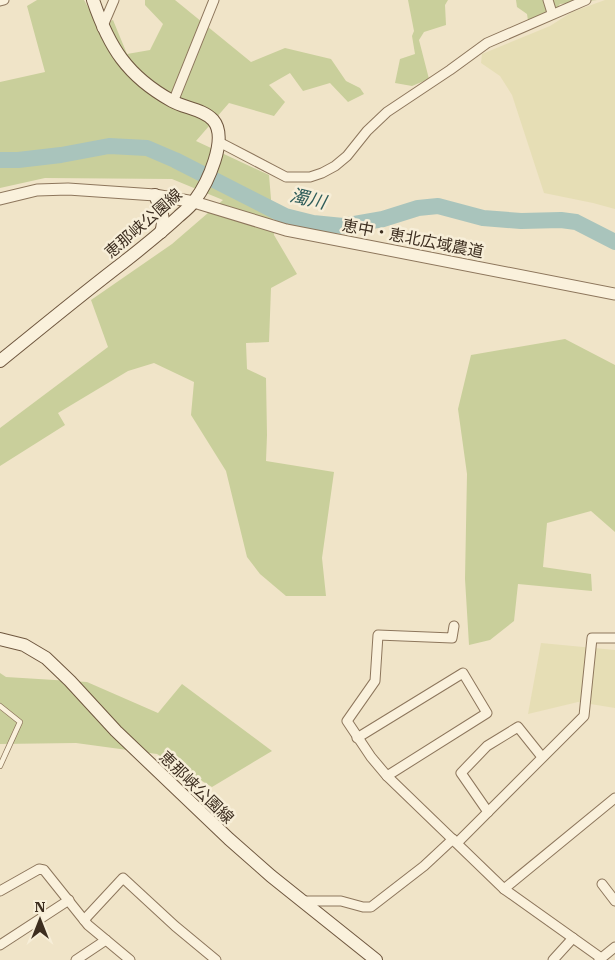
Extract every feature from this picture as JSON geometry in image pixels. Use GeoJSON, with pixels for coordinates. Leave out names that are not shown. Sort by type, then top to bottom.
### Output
{"type":"FeatureCollection","features":[{"type":"Feature","properties":{"kind":"main road","name":"恵那峡公園線"},"geometry":{"type":"LineString","coordinates":[[0,361],[161,232],[194,202],[205,185],[216,156],[219,131],[213,119],[173,102],[139,80],[121,58],[102,28],[93,0]]}},
{"type":"Feature","properties":{"kind":"main road"},"geometry":{"type":"LineString","coordinates":[[155,195],[163,214],[164,226],[161,232]]}},
{"type":"Feature","properties":{"kind":"main road","name":"恵那峡公園線"},"geometry":{"type":"LineString","coordinates":[[0,639],[24,645],[46,658],[70,681],[116,732],[214,826],[270,876],[376,960]]}},
{"type":"Feature","properties":{"kind":"street"},"geometry":{"type":"LineString","coordinates":[[0,1],[4,0]]}},
{"type":"Feature","properties":{"kind":"street"},"geometry":{"type":"LineString","coordinates":[[102,28],[114,0]]}},
{"type":"Feature","properties":{"kind":"street"},"geometry":{"type":"LineString","coordinates":[[173,102],[214,0]]}},
{"type":"Feature","properties":{"kind":"street"},"geometry":{"type":"LineString","coordinates":[[548,0],[552,13]]}},
{"type":"Feature","properties":{"kind":"street"},"geometry":{"type":"LineString","coordinates":[[219,142],[286,177],[310,177],[322,173],[335,166],[347,156],[367,131],[386,112],[450,70],[487,42],[586,0]]}},
{"type":"Feature","properties":{"kind":"street","name":"恵中・恵北広域農道"},"geometry":{"type":"LineString","coordinates":[[0,199],[37,190],[68,189],[155,195],[194,202],[286,230],[615,294]]}},
{"type":"Feature","properties":{"kind":"street"},"geometry":{"type":"LineString","coordinates":[[454,626],[452,638],[378,634],[375,681],[346,721],[387,776],[504,889],[574,938],[600,959],[615,947]]}},
{"type":"Feature","properties":{"kind":"street"},"geometry":{"type":"LineString","coordinates":[[301,901],[341,901],[363,908],[371,908],[455,841],[488,812],[584,716],[592,638],[615,638]]}},
{"type":"Feature","properties":{"kind":"street"},"geometry":{"type":"LineString","coordinates":[[357,738],[463,673],[487,713],[387,776]]}},
{"type":"Feature","properties":{"kind":"street"},"geometry":{"type":"LineString","coordinates":[[488,812],[461,773],[487,746],[518,727],[542,757]]}},
{"type":"Feature","properties":{"kind":"street"},"geometry":{"type":"LineString","coordinates":[[504,889],[615,798]]}},
{"type":"Feature","properties":{"kind":"street"},"geometry":{"type":"LineString","coordinates":[[0,891],[41,869],[47,871],[84,920],[130,960]]}},
{"type":"Feature","properties":{"kind":"street"},"geometry":{"type":"LineString","coordinates":[[84,920],[123,878],[175,926],[216,960]]}},
{"type":"Feature","properties":{"kind":"street"},"geometry":{"type":"LineString","coordinates":[[602,884],[615,901]]}},
{"type":"Feature","properties":{"kind":"street"},"geometry":{"type":"LineString","coordinates":[[0,945],[69,900]]}},
{"type":"Feature","properties":{"kind":"street"},"geometry":{"type":"LineString","coordinates":[[553,960],[574,938]]}},
{"type":"Feature","properties":{"kind":"street"},"geometry":{"type":"LineString","coordinates":[[76,960],[106,940]]}},
{"type":"Feature","properties":{"kind":"lane"},"geometry":{"type":"LineString","coordinates":[[0,706],[20,722],[0,766]]}},
{"type":"Feature","properties":{"kind":"shaded area"},"geometry":{"type":"Polygon","coordinates":[[[605,0],[615,0],[615,209],[544,193],[512,95],[500,76],[481,63],[482,54],[550,26],[572,12],[605,0]]]}},
{"type":"Feature","properties":{"kind":"shaded area"},"geometry":{"type":"Polygon","coordinates":[[[541,643],[615,650],[615,708],[578,702],[528,714],[541,643]]]}},
{"type":"Feature","properties":{"kind":"green space"},"geometry":{"type":"Polygon","coordinates":[[[37,0],[84,0],[99,26],[113,20],[127,54],[150,50],[163,24],[145,5],[145,0],[175,0],[251,62],[285,48],[331,59],[346,81],[360,88],[364,94],[348,102],[330,83],[303,91],[290,73],[269,85],[285,102],[274,116],[229,103],[196,141],[269,175],[274,235],[297,274],[271,288],[269,342],[246,343],[247,369],[266,378],[266,461],[334,472],[322,558],[326,596],[286,596],[260,574],[247,557],[226,471],[191,415],[194,382],[154,363],[128,371],[58,413],[65,425],[0,466],[0,428],[108,347],[91,300],[172,244],[223,200],[172,179],[45,178],[0,188],[0,82],[45,72],[27,6],[37,0]]]}},
{"type":"Feature","properties":{"kind":"green space"},"geometry":{"type":"Polygon","coordinates":[[[408,0],[448,0],[445,5],[446,25],[424,32],[419,40],[429,79],[412,86],[395,83],[400,59],[415,54],[412,36],[414,31],[408,0]]]}},
{"type":"Feature","properties":{"kind":"green space"},"geometry":{"type":"Polygon","coordinates":[[[516,0],[597,0],[560,4],[545,22],[529,27],[527,14],[517,7],[516,0]]]}},
{"type":"Feature","properties":{"kind":"green space"},"geometry":{"type":"Polygon","coordinates":[[[565,339],[615,365],[615,532],[591,511],[547,523],[543,567],[591,574],[592,591],[518,584],[514,621],[490,640],[469,645],[465,579],[467,474],[458,409],[471,355],[565,339]]]}},
{"type":"Feature","properties":{"kind":"green space"},"geometry":{"type":"Polygon","coordinates":[[[0,673],[6,677],[87,682],[158,713],[182,684],[272,751],[212,787],[157,754],[76,743],[0,744],[0,673]]]}},
{"type":"Feature","properties":{"kind":"waterway","name":"濁川"},"geometry":{"type":"LineString","coordinates":[[0,160],[61,155],[109,146],[147,148],[175,160],[285,216],[313,223],[343,226],[383,219],[418,208],[438,206],[483,218],[576,222],[615,242]]}}]}
